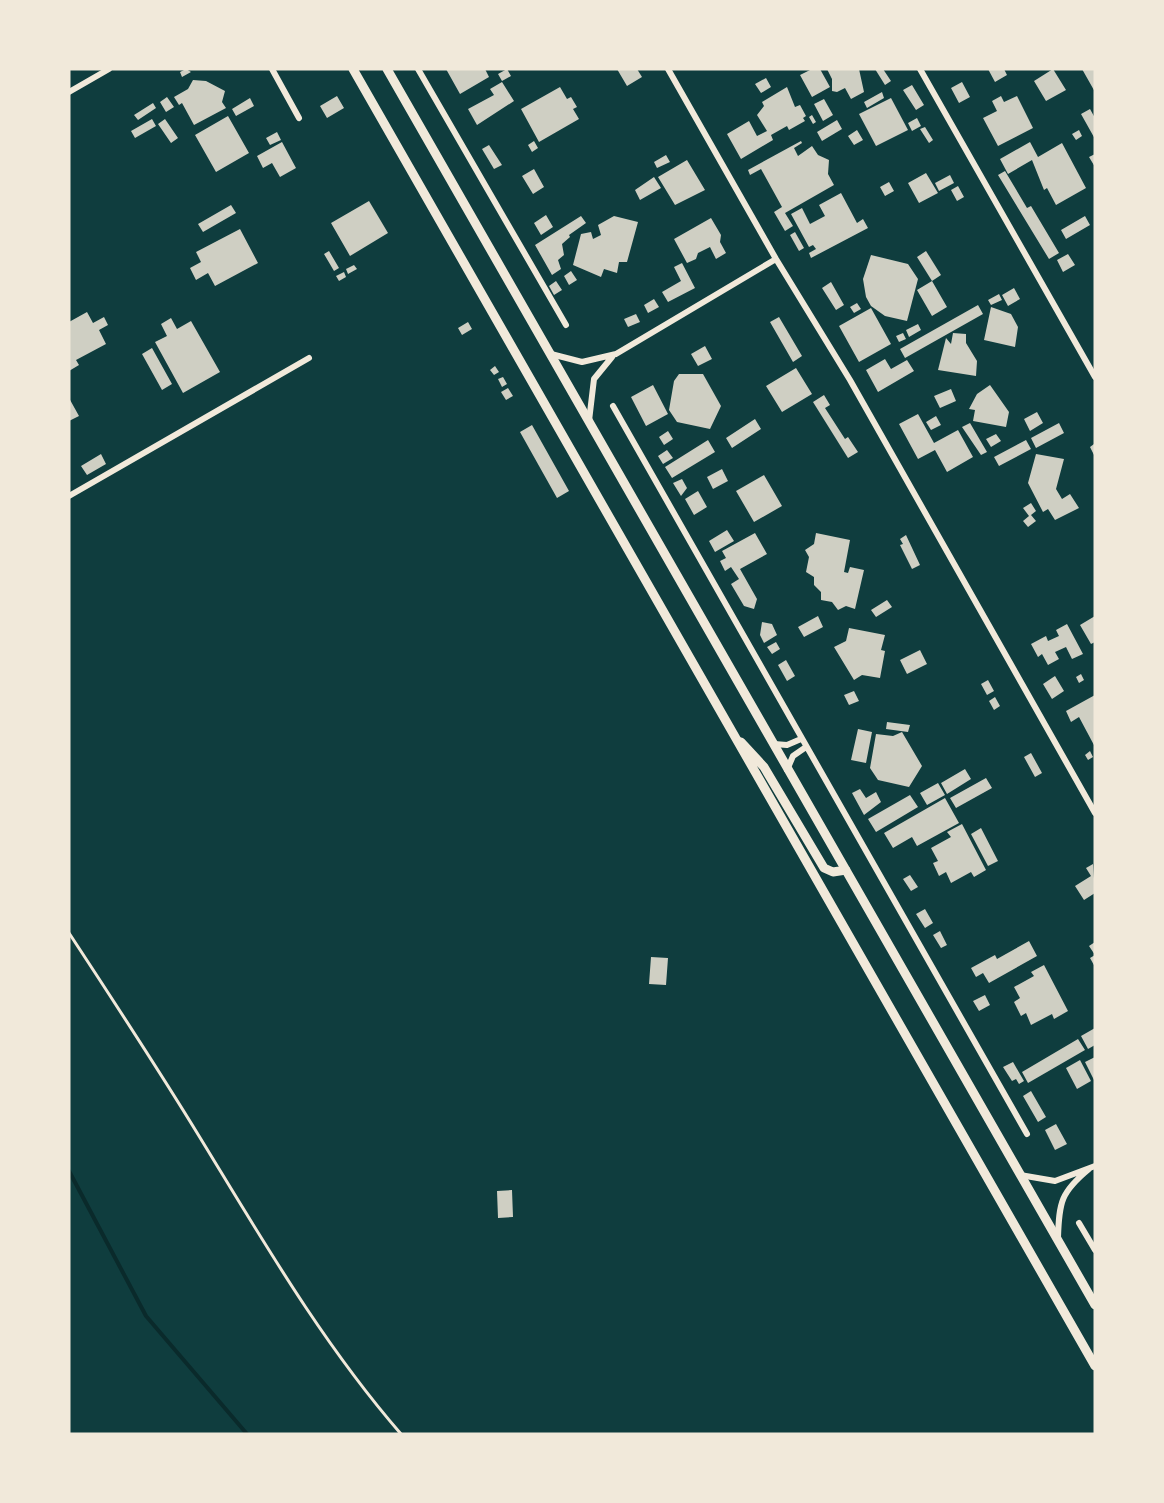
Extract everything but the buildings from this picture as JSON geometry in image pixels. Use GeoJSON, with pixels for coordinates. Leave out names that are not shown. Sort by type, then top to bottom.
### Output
{"type":"FeatureCollection","features":[{"type":"Feature","properties":{"kind":"main road"},"geometry":{"type":"LineString","coordinates":[[353,69],[1095,1366]]}},
{"type":"Feature","properties":{"kind":"main road"},"geometry":{"type":"LineString","coordinates":[[387,69],[787,771],[1095,1305]]}},
{"type":"Feature","properties":{"kind":"main road"},"geometry":{"type":"LineString","coordinates":[[735,736],[764,767],[824,868],[833,872],[846,870]]}},
{"type":"Feature","properties":{"kind":"street"},"geometry":{"type":"LineString","coordinates":[[69,92],[109,69]]}},
{"type":"Feature","properties":{"kind":"street"},"geometry":{"type":"LineString","coordinates":[[272,69],[299,118]]}},
{"type":"Feature","properties":{"kind":"street"},"geometry":{"type":"LineString","coordinates":[[418,69],[566,325]]}},
{"type":"Feature","properties":{"kind":"street"},"geometry":{"type":"LineString","coordinates":[[668,69],[776,260],[850,380],[1095,813]]}},
{"type":"Feature","properties":{"kind":"street"},"geometry":{"type":"LineString","coordinates":[[920,69],[1095,377]]}},
{"type":"Feature","properties":{"kind":"street"},"geometry":{"type":"LineString","coordinates":[[589,422],[594,380],[604,364],[616,354],[776,260]]}},
{"type":"Feature","properties":{"kind":"street"},"geometry":{"type":"LineString","coordinates":[[551,354],[582,362],[616,354]]}},
{"type":"Feature","properties":{"kind":"street"},"geometry":{"type":"LineString","coordinates":[[69,496],[309,358]]}},
{"type":"Feature","properties":{"kind":"street"},"geometry":{"type":"LineString","coordinates":[[614,406],[1027,1134]]}},
{"type":"Feature","properties":{"kind":"street"},"geometry":{"type":"LineString","coordinates":[[772,744],[787,746],[801,739]]}},
{"type":"Feature","properties":{"kind":"street"},"geometry":{"type":"LineString","coordinates":[[787,771],[793,756],[806,747]]}},
{"type":"Feature","properties":{"kind":"street"},"geometry":{"type":"LineString","coordinates":[[1020,1174],[1043,1181],[1055,1180],[1092,1167]]}},
{"type":"Feature","properties":{"kind":"street"},"geometry":{"type":"LineString","coordinates":[[1058,1242],[1062,1200],[1071,1184],[1092,1167]]}},
{"type":"Feature","properties":{"kind":"street"},"geometry":{"type":"LineString","coordinates":[[1079,1223],[1095,1250]]}},
{"type":"Feature","properties":{"kind":"lane"},"geometry":{"type":"LineString","coordinates":[[69,933],[158,1068],[325,1340],[358,1385],[401,1434]]}},
{"type":"Feature","properties":{"kind":"waterway"},"geometry":{"type":"LineString","coordinates":[[69,1171],[146,1316],[247,1434]]}}]}
